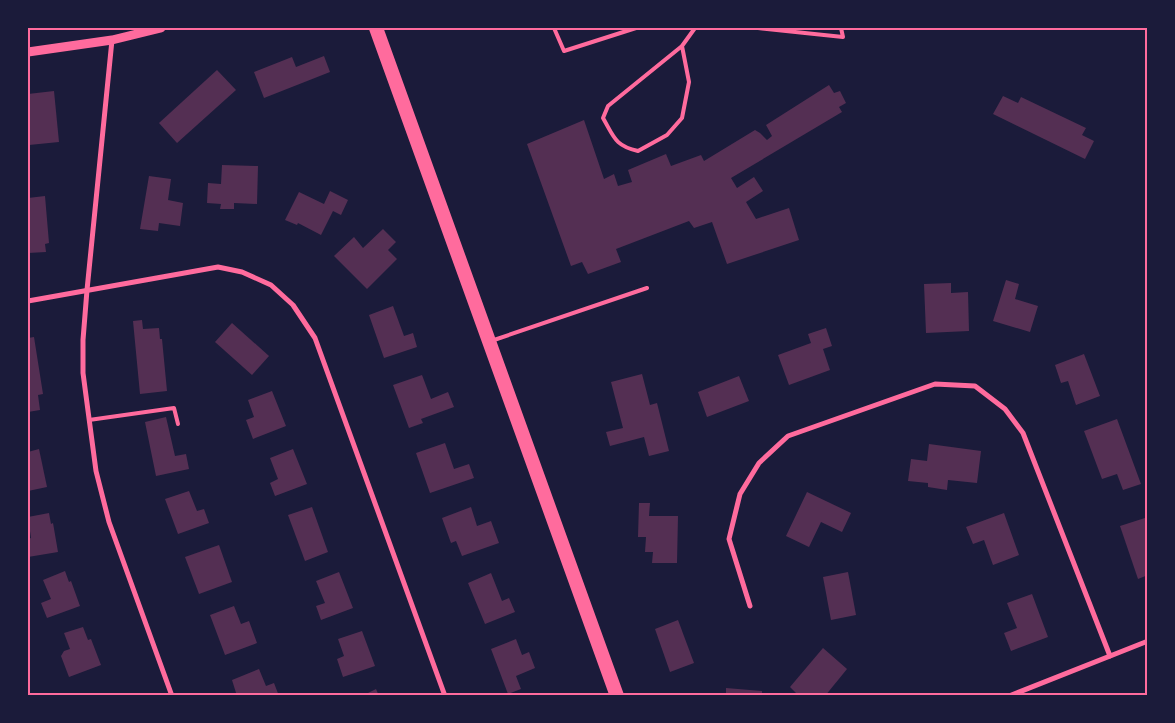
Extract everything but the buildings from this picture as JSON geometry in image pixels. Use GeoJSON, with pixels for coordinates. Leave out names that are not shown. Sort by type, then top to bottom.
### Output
{"type":"FeatureCollection","features":[{"type":"Feature","properties":{"kind":"highway"},"geometry":{"type":"LineString","coordinates":[[376,28],[617,696]]}},
{"type":"Feature","properties":{"kind":"street"},"geometry":{"type":"LineString","coordinates":[[28,52],[112,40],[162,28]]}},
{"type":"Feature","properties":{"kind":"street"},"geometry":{"type":"LineString","coordinates":[[112,40],[87,290],[83,340],[83,373],[96,471],[109,522],[172,696]]}},
{"type":"Feature","properties":{"kind":"street"},"geometry":{"type":"LineString","coordinates":[[28,301],[218,267],[242,272],[271,285],[294,305],[315,338],[445,696]]}},
{"type":"Feature","properties":{"kind":"street"},"geometry":{"type":"LineString","coordinates":[[750,606],[729,539],[740,494],[759,463],[788,436],[824,423],[935,384],[975,386],[1005,409],[1023,433],[1110,656]]}},
{"type":"Feature","properties":{"kind":"street"},"geometry":{"type":"LineString","coordinates":[[1009,696],[1148,640]]}},
{"type":"Feature","properties":{"kind":"lane"},"geometry":{"type":"LineString","coordinates":[[554,28],[564,51],[636,28]]}},
{"type":"Feature","properties":{"kind":"lane"},"geometry":{"type":"LineString","coordinates":[[682,46],[689,82],[682,118],[667,135],[638,151],[627,148],[616,141],[603,118],[608,106],[682,46],[695,28]]}},
{"type":"Feature","properties":{"kind":"lane"},"geometry":{"type":"LineString","coordinates":[[758,28],[843,37],[840,28]]}},
{"type":"Feature","properties":{"kind":"lane"},"geometry":{"type":"LineString","coordinates":[[489,342],[647,288]]}},
{"type":"Feature","properties":{"kind":"lane"},"geometry":{"type":"LineString","coordinates":[[89,420],[174,408],[178,424]]}}]}
